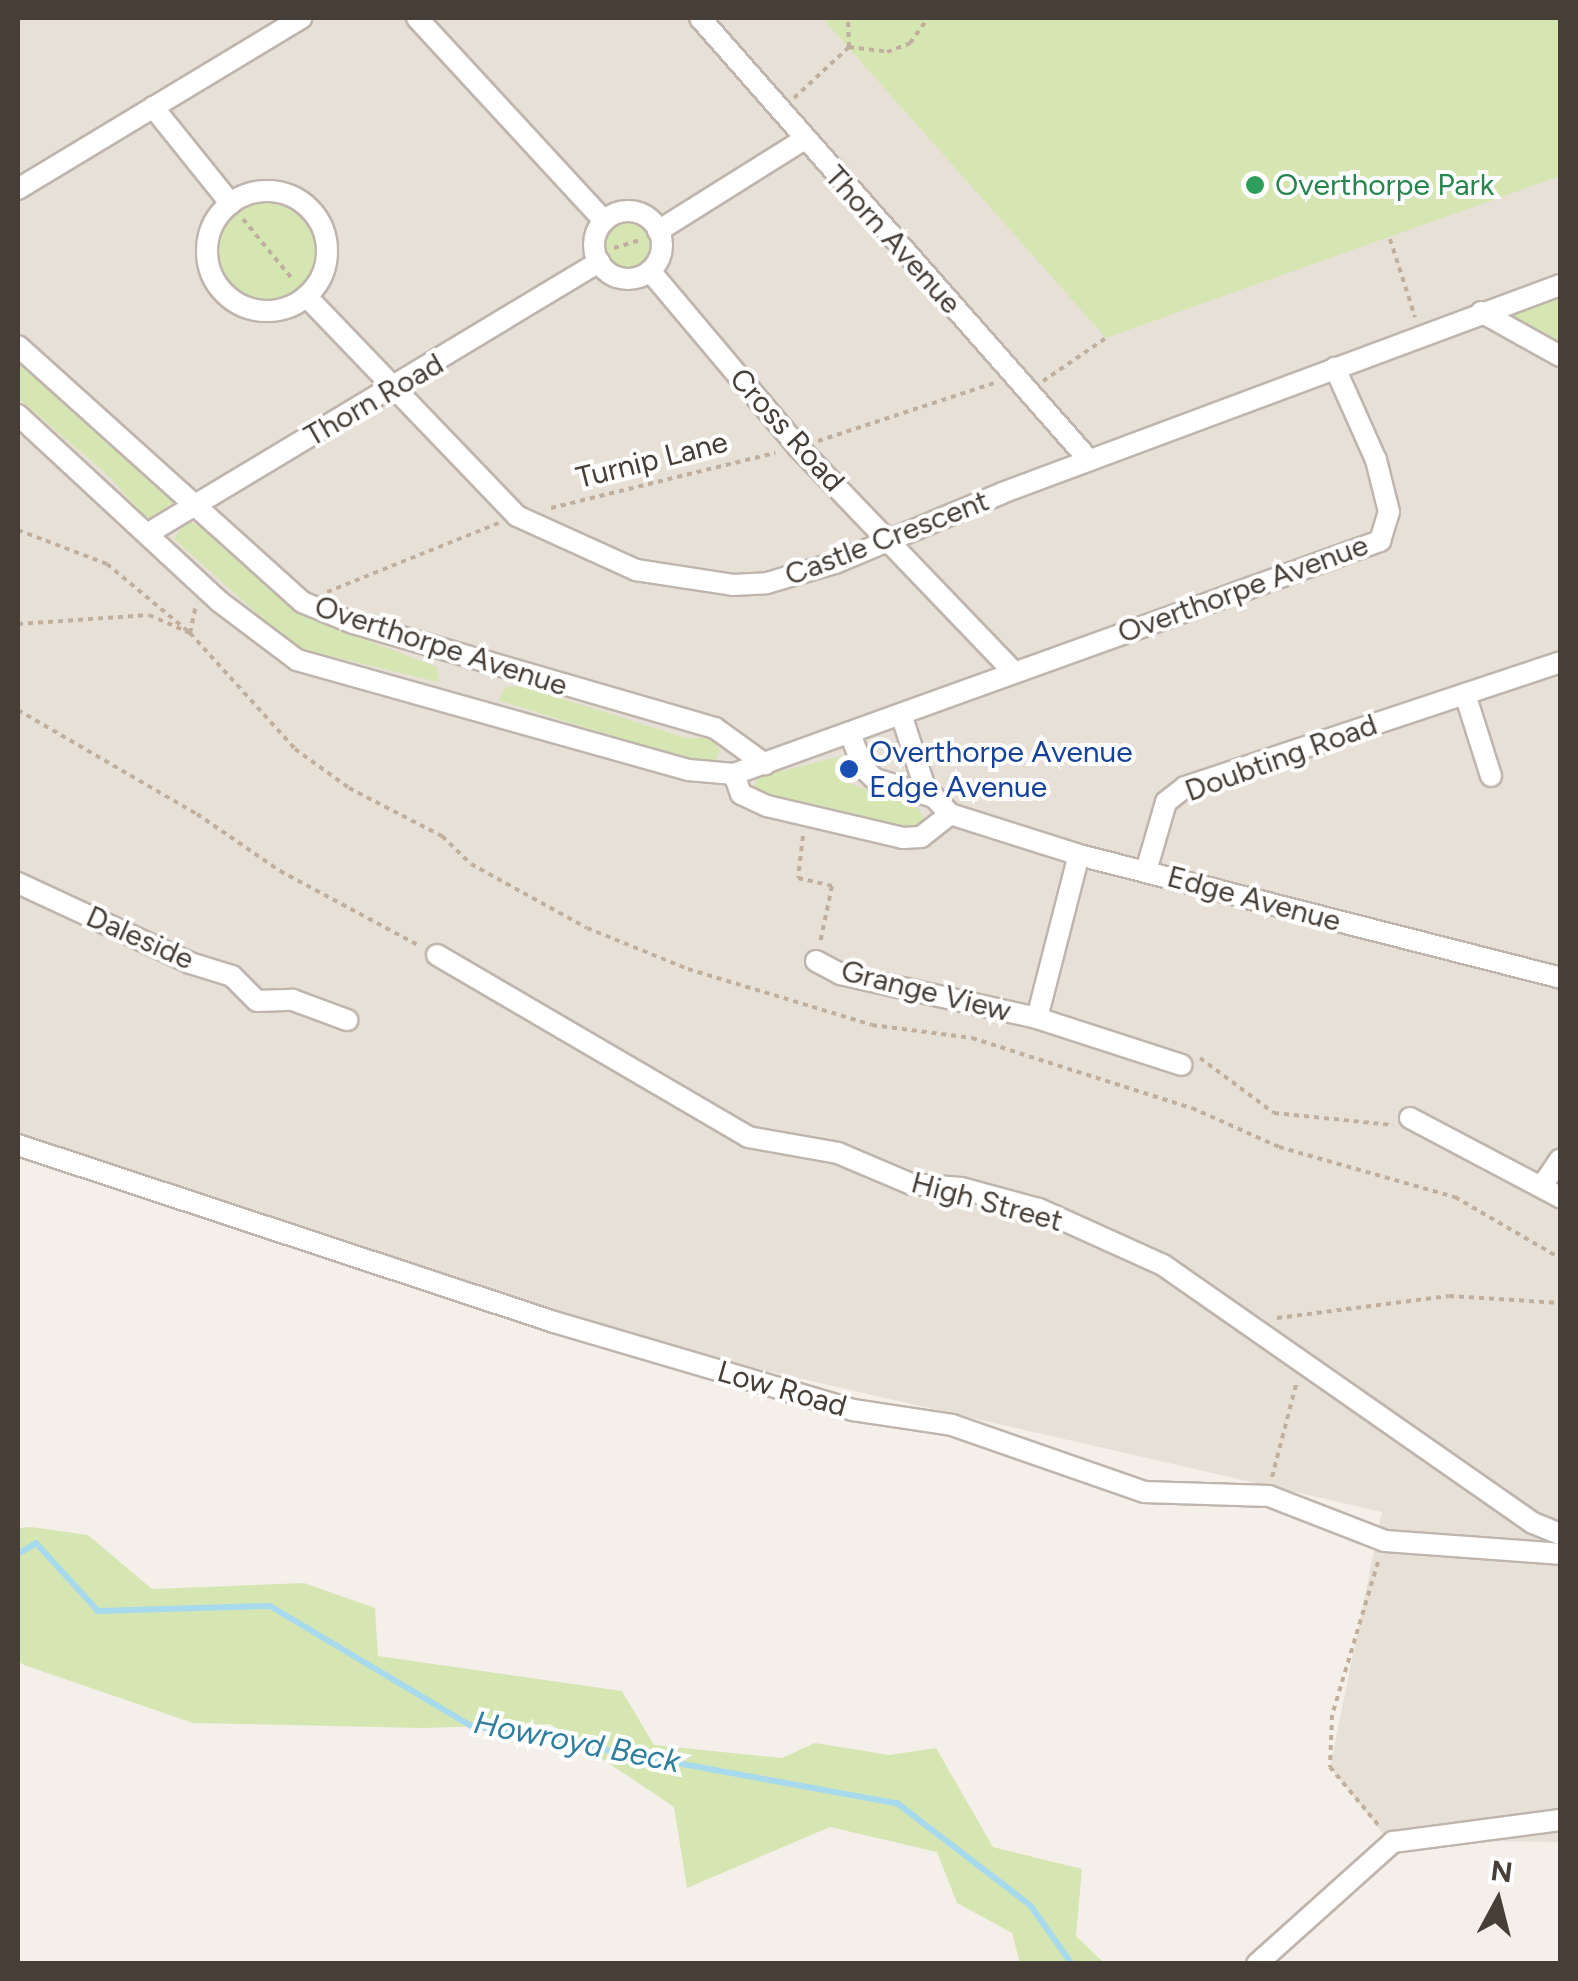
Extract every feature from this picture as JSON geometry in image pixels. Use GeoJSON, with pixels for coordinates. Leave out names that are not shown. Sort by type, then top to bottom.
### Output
{"type":"FeatureCollection","features":[{"type":"Feature","properties":{"kind":"street"},"geometry":{"type":"LineString","coordinates":[[18,189],[301,18]]}},
{"type":"Feature","properties":{"kind":"street"},"geometry":{"type":"LineString","coordinates":[[416,18],[604,221]]}},
{"type":"Feature","properties":{"kind":"street","name":"Thorn Avenue"},"geometry":{"type":"LineString","coordinates":[[700,18],[803,140],[1024,382],[1089,460]]}},
{"type":"Feature","properties":{"kind":"street"},"geometry":{"type":"LineString","coordinates":[[153,108],[231,204]]}},
{"type":"Feature","properties":{"kind":"street"},"geometry":{"type":"LineString","coordinates":[[659,232],[803,140]]}},
{"type":"Feature","properties":{"kind":"street"},"geometry":{"type":"LineString","coordinates":[[268,191],[287,194],[316,216],[328,255],[306,297],[260,311],[221,289],[207,246],[231,204],[268,191]]}},
{"type":"Feature","properties":{"kind":"street"},"geometry":{"type":"LineString","coordinates":[[636,212],[659,232],[661,252],[650,271],[622,278],[597,258],[604,221],[636,212]]}},
{"type":"Feature","properties":{"kind":"street","name":"Thorn Road"},"geometry":{"type":"LineString","coordinates":[[147,534],[394,389],[597,258]]}},
{"type":"Feature","properties":{"kind":"street","name":"Cross Road"},"geometry":{"type":"LineString","coordinates":[[650,271],[799,448],[1014,672]]}},
{"type":"Feature","properties":{"kind":"street","name":"Castle Crescent"},"geometry":{"type":"LineString","coordinates":[[306,297],[517,516],[636,570],[732,585],[767,584],[888,541],[1089,460],[1560,285]]}},
{"type":"Feature","properties":{"kind":"street"},"geometry":{"type":"LineString","coordinates":[[1481,312],[1560,356]]}},
{"type":"Feature","properties":{"kind":"street","name":"Overthorpe Avenue"},"geometry":{"type":"LineString","coordinates":[[18,346],[302,602],[353,623],[715,728],[765,764]]}},
{"type":"Feature","properties":{"kind":"street","name":"Overthorpe Avenue"},"geometry":{"type":"LineString","coordinates":[[18,415],[262,637],[297,660],[689,770],[734,774],[851,736],[1014,672],[1380,541],[1389,512],[1376,460],[1335,368]]}},
{"type":"Feature","properties":{"kind":"street","name":"Doubting Road"},"geometry":{"type":"LineString","coordinates":[[1146,871],[1166,802],[1185,786],[1560,662]]}},
{"type":"Feature","properties":{"kind":"street"},"geometry":{"type":"LineString","coordinates":[[1464,694],[1491,776]]}},
{"type":"Feature","properties":{"kind":"street","name":"Edge Avenue"},"geometry":{"type":"LineString","coordinates":[[901,714],[934,797],[950,814],[1078,854],[1560,978]]}},
{"type":"Feature","properties":{"kind":"street"},"geometry":{"type":"LineString","coordinates":[[851,736],[863,768],[875,778],[934,797]]}},
{"type":"Feature","properties":{"kind":"street"},"geometry":{"type":"LineString","coordinates":[[734,774],[742,794],[805,816],[903,838],[921,837],[950,814]]}},
{"type":"Feature","properties":{"kind":"street","name":"Grange View"},"geometry":{"type":"LineString","coordinates":[[1037,1018],[1078,854]]}},
{"type":"Feature","properties":{"kind":"street","name":"Daleside"},"geometry":{"type":"LineString","coordinates":[[18,883],[190,963],[232,976],[257,1001],[293,1000],[346,1020]]}},
{"type":"Feature","properties":{"kind":"street","name":"High Street"},"geometry":{"type":"LineString","coordinates":[[438,955],[748,1137],[838,1153],[912,1184],[961,1188],[1039,1209],[1163,1264],[1533,1523],[1560,1534]]}},
{"type":"Feature","properties":{"kind":"street","name":"Grange View"},"geometry":{"type":"LineString","coordinates":[[816,961],[840,974],[1037,1018],[1182,1065]]}},
{"type":"Feature","properties":{"kind":"street"},"geometry":{"type":"LineString","coordinates":[[1410,1118],[1560,1197]]}},
{"type":"Feature","properties":{"kind":"street","name":"Low Road"},"geometry":{"type":"LineString","coordinates":[[18,1145],[554,1322],[853,1410],[952,1425],[1144,1492],[1269,1496],[1385,1541],[1560,1554]]}},
{"type":"Feature","properties":{"kind":"street"},"geometry":{"type":"LineString","coordinates":[[1542,1186],[1560,1159]]}},
{"type":"Feature","properties":{"kind":"street"},"geometry":{"type":"LineString","coordinates":[[1257,1964],[1393,1842],[1560,1820]]}},
{"type":"Feature","properties":{"kind":"path"},"geometry":{"type":"LineString","coordinates":[[780,112],[849,47],[848,18]]}},
{"type":"Feature","properties":{"kind":"path"},"geometry":{"type":"LineString","coordinates":[[849,47],[887,52],[910,44],[928,18]]}},
{"type":"Feature","properties":{"kind":"path"},"geometry":{"type":"LineString","coordinates":[[231,204],[306,297]]}},
{"type":"Feature","properties":{"kind":"path"},"geometry":{"type":"LineString","coordinates":[[597,258],[659,232]]}},
{"type":"Feature","properties":{"kind":"path"},"geometry":{"type":"LineString","coordinates":[[1390,239],[1421,336]]}},
{"type":"Feature","properties":{"kind":"path","name":"Turnip Lane"},"geometry":{"type":"LineString","coordinates":[[302,602],[517,516],[799,448],[1024,382],[1106,338]]}},
{"type":"Feature","properties":{"kind":"path"},"geometry":{"type":"LineString","coordinates":[[18,530],[107,564],[190,633],[295,749],[349,788],[442,836],[471,864],[587,928],[688,968],[872,1025],[972,1038],[1192,1108],[1280,1147],[1455,1196],[1560,1258]]}},
{"type":"Feature","properties":{"kind":"path"},"geometry":{"type":"LineString","coordinates":[[18,624],[149,616],[190,633]]}},
{"type":"Feature","properties":{"kind":"path"},"geometry":{"type":"LineString","coordinates":[[18,710],[197,814],[280,871],[438,955]]}},
{"type":"Feature","properties":{"kind":"path"},"geometry":{"type":"LineString","coordinates":[[805,816],[798,878],[832,886],[816,961]]}},
{"type":"Feature","properties":{"kind":"path"},"geometry":{"type":"LineString","coordinates":[[1182,1065],[1205,1056],[1274,1114],[1385,1128],[1410,1118]]}},
{"type":"Feature","properties":{"kind":"path"},"geometry":{"type":"LineString","coordinates":[[1250,1322],[1449,1296],[1560,1303]]}},
{"type":"Feature","properties":{"kind":"path"},"geometry":{"type":"LineString","coordinates":[[1269,1496],[1278,1436],[1304,1362]]}},
{"type":"Feature","properties":{"kind":"path"},"geometry":{"type":"LineString","coordinates":[[1385,1541],[1332,1715],[1330,1767],[1393,1842]]}},
{"type":"Feature","properties":{"kind":"shaded area"},"geometry":{"type":"Polygon","coordinates":[[[18,18],[1560,18],[1560,1842],[1388,1840],[1330,1767],[1382,1512],[554,1322],[18,1145],[18,18]]]}},
{"type":"Feature","properties":{"kind":"green space","name":"Overthorpe Park"},"geometry":{"type":"Polygon","coordinates":[[[822,18],[1560,18],[1560,176],[1106,338],[822,18]]]}},
{"type":"Feature","properties":{"kind":"green space"},"geometry":{"type":"Polygon","coordinates":[[[267,191],[290,196],[309,209],[322,228],[327,251],[322,274],[309,293],[290,306],[267,311],[244,306],[225,293],[212,274],[207,251],[212,228],[225,209],[244,196],[267,191]]]}},
{"type":"Feature","properties":{"kind":"green space"},"geometry":{"type":"Polygon","coordinates":[[[628,211],[652,221],[662,245],[652,269],[628,279],[604,269],[594,245],[604,221],[628,211]]]}},
{"type":"Feature","properties":{"kind":"green space"},"geometry":{"type":"Polygon","coordinates":[[[1560,285],[1560,356],[1481,312],[1560,285]]]}},
{"type":"Feature","properties":{"kind":"green space"},"geometry":{"type":"Polygon","coordinates":[[[18,363],[172,498],[172,510],[153,520],[142,514],[109,476],[18,398],[18,363]]]}},
{"type":"Feature","properties":{"kind":"green space"},"geometry":{"type":"Polygon","coordinates":[[[185,521],[208,528],[317,621],[437,667],[439,682],[296,648],[174,539],[185,521]]]}},
{"type":"Feature","properties":{"kind":"green space"},"geometry":{"type":"Polygon","coordinates":[[[522,686],[686,738],[711,738],[720,750],[714,764],[693,761],[498,700],[506,687],[522,686]]]}},
{"type":"Feature","properties":{"kind":"green space"},"geometry":{"type":"Polygon","coordinates":[[[841,756],[846,782],[918,808],[925,820],[909,827],[752,790],[758,777],[841,756]]]}},
{"type":"Feature","properties":{"kind":"green space"},"geometry":{"type":"Polygon","coordinates":[[[18,1528],[88,1535],[152,1589],[304,1583],[375,1608],[378,1656],[622,1691],[654,1745],[782,1758],[815,1743],[889,1755],[936,1748],[993,1847],[1082,1869],[1076,1936],[1104,1963],[1020,1963],[1012,1933],[957,1903],[937,1852],[830,1827],[687,1888],[674,1807],[550,1724],[423,1728],[193,1723],[24,1665],[18,1661],[18,1528]]]}},
{"type":"Feature","properties":{"kind":"waterway","name":"Howroyd Beck"},"geometry":{"type":"LineString","coordinates":[[18,1554],[36,1543],[98,1611],[270,1606],[470,1725],[897,1803],[1030,1905],[1072,1964]]}},
{"type":"Feature","properties":{"kind":"place","name":"Overthorpe Park"},"geometry":{"type":"Point","coordinates":[1255,185]}},
{"type":"Feature","properties":{"kind":"place","name":"Overthorpe Avenue Edge Avenue"},"geometry":{"type":"Point","coordinates":[849,769]}}]}
